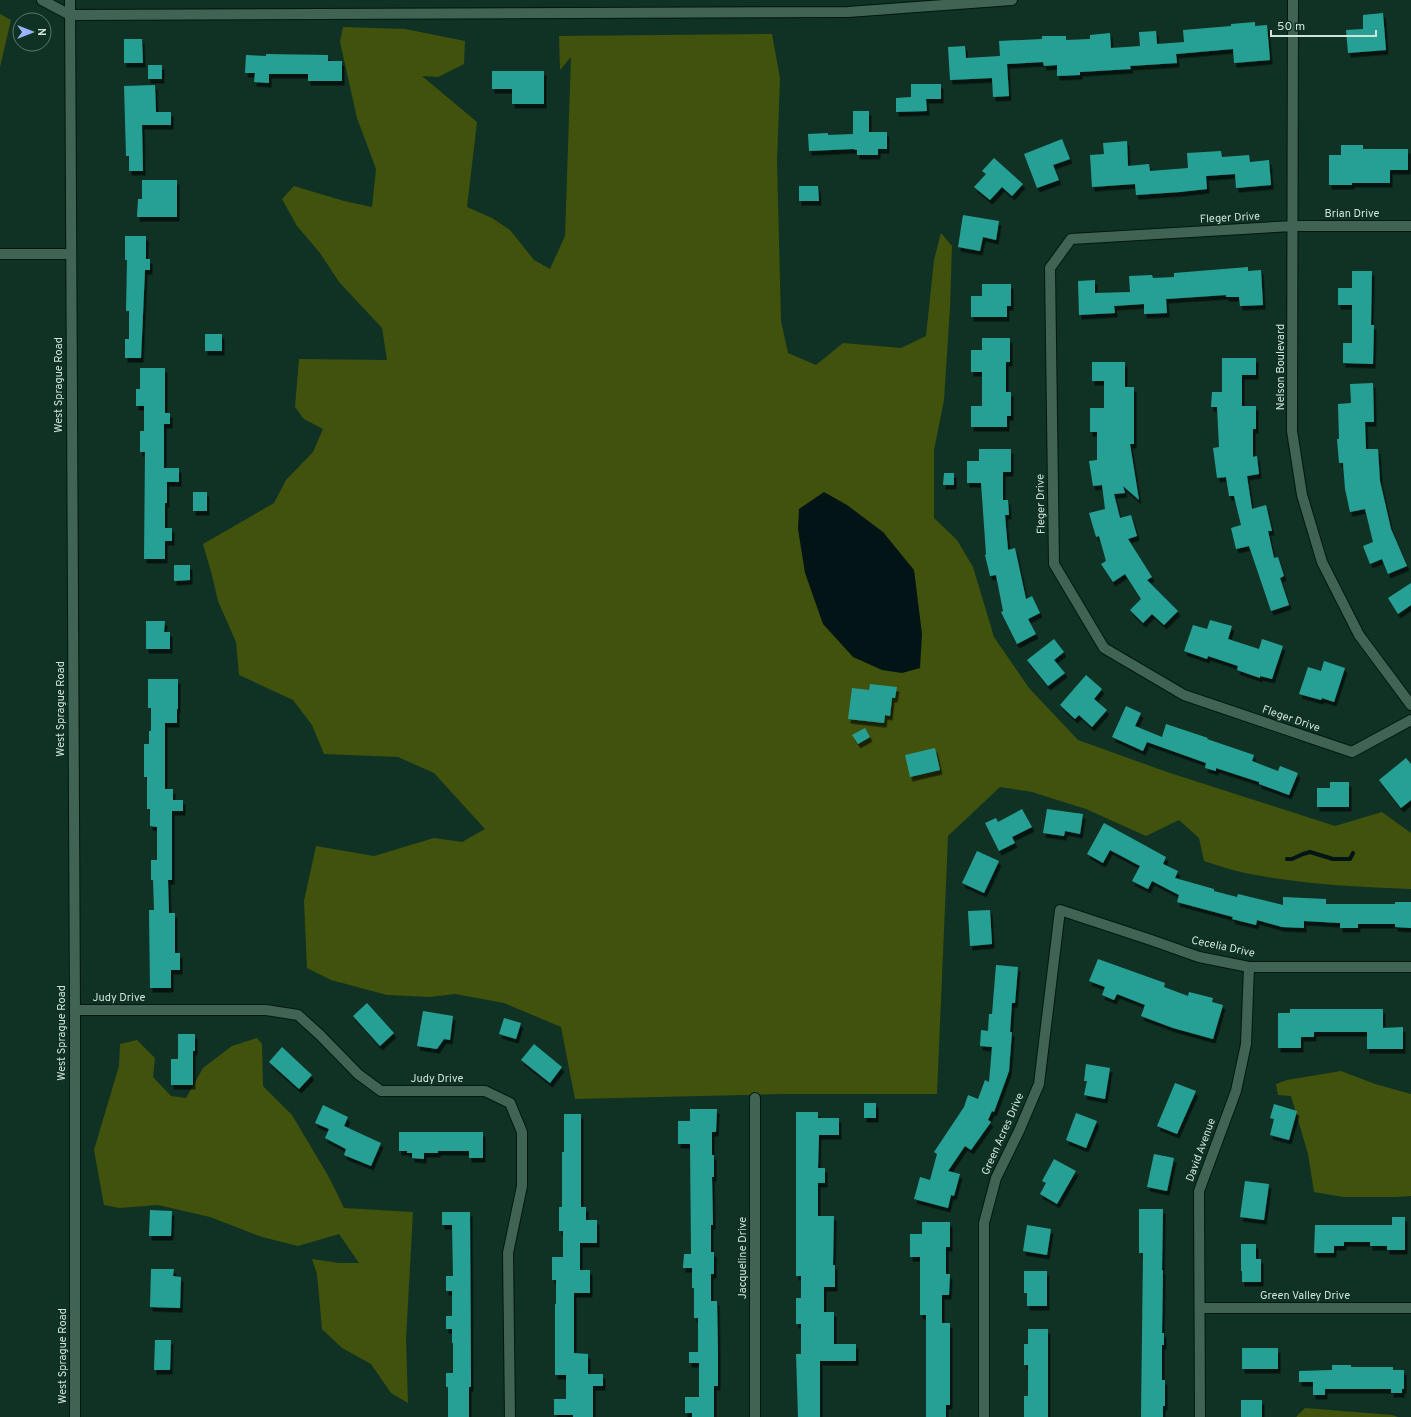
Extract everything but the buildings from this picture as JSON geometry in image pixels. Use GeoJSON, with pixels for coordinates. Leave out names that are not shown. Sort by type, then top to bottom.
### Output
{"type":"FeatureCollection","features":[{"type":"Feature","properties":{"kind":"street"},"geometry":{"type":"LineString","coordinates":[[42,0],[70,14],[848,12],[1012,0]]}},
{"type":"Feature","properties":{"kind":"street","name":"West Sprague Road"},"geometry":{"type":"LineString","coordinates":[[70,0],[74,1417]]}},
{"type":"Feature","properties":{"kind":"street","name":"Nelson Boulevard"},"geometry":{"type":"LineString","coordinates":[[1294,0],[1292,431],[1302,495],[1322,562],[1359,635],[1411,705]]}},
{"type":"Feature","properties":{"kind":"street","name":"Brian Drive"},"geometry":{"type":"LineString","coordinates":[[1294,226],[1411,226]]}},
{"type":"Feature","properties":{"kind":"street","name":"Fleger Drive"},"geometry":{"type":"LineString","coordinates":[[1294,226],[1071,239],[1050,268],[1054,564],[1104,648],[1184,696],[1352,752],[1411,720]]}},
{"type":"Feature","properties":{"kind":"street"},"geometry":{"type":"LineString","coordinates":[[0,254],[70,254]]}},
{"type":"Feature","properties":{"kind":"street","name":"Cecelia Drive"},"geometry":{"type":"LineString","coordinates":[[1060,910],[1199,957],[1249,967],[1411,967]]}},
{"type":"Feature","properties":{"kind":"street","name":"Green Acres Drive"},"geometry":{"type":"LineString","coordinates":[[984,1417],[984,1223],[996,1178],[1019,1131],[1039,1084],[1060,910]]}},
{"type":"Feature","properties":{"kind":"street","name":"David Avenue"},"geometry":{"type":"LineString","coordinates":[[1200,1417],[1199,1191],[1236,1091],[1246,1044],[1249,967]]}},
{"type":"Feature","properties":{"kind":"street","name":"Judy Drive"},"geometry":{"type":"LineString","coordinates":[[74,1010],[266,1010],[298,1015],[358,1074],[381,1091],[485,1091],[510,1103],[522,1132],[522,1186],[508,1253],[510,1417]]}},
{"type":"Feature","properties":{"kind":"street","name":"Jacqueline Drive"},"geometry":{"type":"LineString","coordinates":[[755,1098],[755,1417]]}},
{"type":"Feature","properties":{"kind":"street","name":"Green Valley Drive"},"geometry":{"type":"LineString","coordinates":[[1200,1308],[1411,1308]]}},
{"type":"Feature","properties":{"kind":"green space"},"geometry":{"type":"Polygon","coordinates":[[[0,14],[11,20],[0,67],[0,14]]]}},
{"type":"Feature","properties":{"kind":"green space"},"geometry":{"type":"Polygon","coordinates":[[[343,27],[405,29],[465,41],[464,64],[438,77],[422,76],[477,122],[467,207],[492,218],[510,230],[534,260],[550,269],[565,236],[571,57],[560,70],[559,36],[772,34],[780,78],[777,161],[781,321],[788,353],[816,365],[843,343],[901,348],[926,336],[934,260],[941,233],[952,246],[944,400],[934,450],[934,518],[957,540],[973,567],[994,637],[1029,688],[1078,740],[1167,772],[1335,826],[1382,812],[1411,833],[1411,889],[1307,882],[1240,872],[1204,861],[1199,838],[1179,820],[1146,836],[1086,809],[1032,792],[1000,787],[948,836],[937,1094],[781,1094],[575,1099],[561,1027],[504,1003],[455,994],[430,997],[387,995],[331,980],[307,968],[304,901],[316,846],[374,856],[434,838],[462,842],[485,829],[434,773],[398,757],[324,754],[312,725],[293,700],[239,675],[236,642],[218,601],[203,544],[274,503],[286,480],[313,452],[323,429],[304,419],[295,407],[299,359],[387,360],[382,328],[339,282],[320,253],[297,226],[282,199],[294,186],[344,201],[372,207],[376,169],[357,118],[340,42],[343,27]]]}},
{"type":"Feature","properties":{"kind":"green space"},"geometry":{"type":"Polygon","coordinates":[[[257,1038],[262,1044],[263,1086],[292,1115],[330,1179],[344,1208],[413,1212],[406,1339],[408,1403],[391,1393],[371,1364],[342,1348],[322,1329],[317,1274],[312,1259],[339,1263],[359,1263],[339,1234],[298,1246],[262,1237],[210,1217],[158,1205],[119,1208],[104,1205],[94,1150],[119,1066],[120,1044],[137,1040],[155,1058],[153,1077],[171,1096],[186,1098],[203,1068],[232,1046],[257,1038]]]}},
{"type":"Feature","properties":{"kind":"green space"},"geometry":{"type":"Polygon","coordinates":[[[1341,1071],[1375,1084],[1411,1094],[1411,1196],[1344,1197],[1314,1192],[1308,1154],[1291,1096],[1278,1095],[1276,1084],[1287,1080],[1341,1071]]]}},
{"type":"Feature","properties":{"kind":"green space"},"geometry":{"type":"Polygon","coordinates":[[[1305,1408],[1392,1415],[1398,1417],[1296,1417],[1305,1408]]]}},
{"type":"Feature","properties":{"kind":"shaded area"},"geometry":{"type":"Polygon","coordinates":[[[824,492],[847,505],[883,532],[914,570],[922,634],[920,668],[902,673],[882,670],[853,657],[823,624],[805,573],[798,529],[799,509],[824,492]]]}},
{"type":"Feature","properties":{"kind":"waterway"},"geometry":{"type":"LineString","coordinates":[[1287,859],[1292,859],[1310,852],[1333,859],[1350,859],[1353,853]]}}]}
